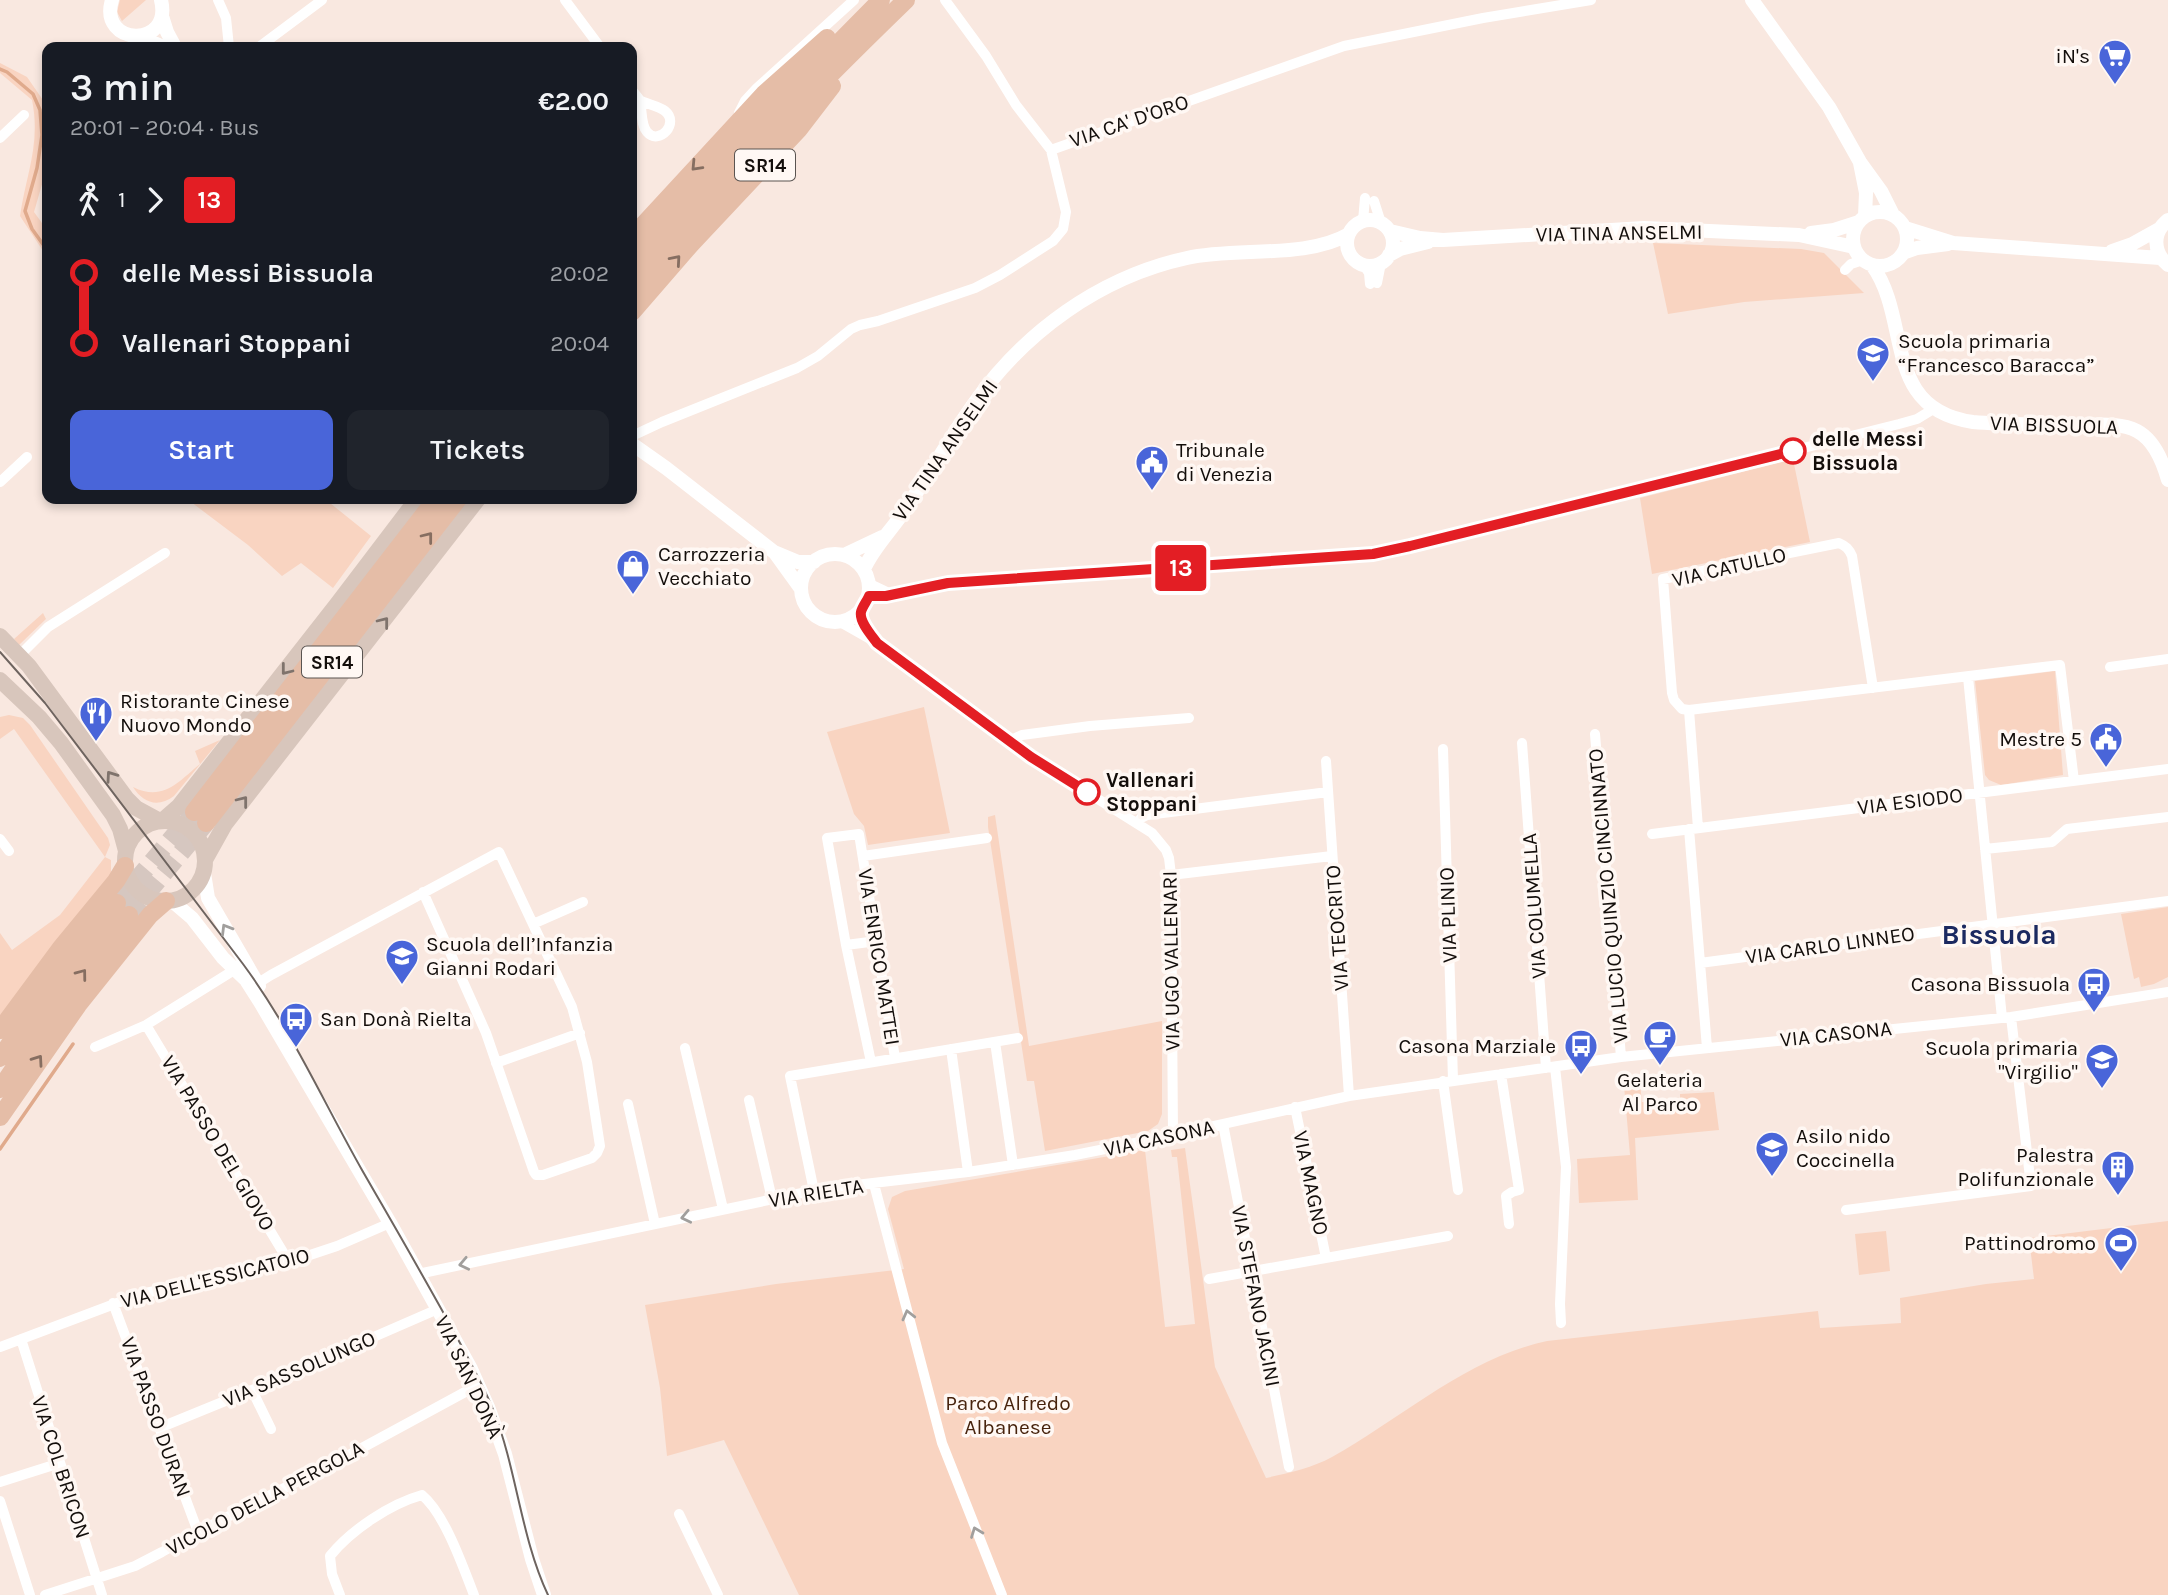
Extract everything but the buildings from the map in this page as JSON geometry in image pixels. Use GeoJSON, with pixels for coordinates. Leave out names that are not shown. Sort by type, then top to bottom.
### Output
{"type":"FeatureCollection","features":[{"type":"Feature","properties":{"kind":"main road","name":"SR14"},"geometry":{"type":"LineString","coordinates":[[637,232],[779,79],[869,0]]}},
{"type":"Feature","properties":{"kind":"main road","name":"SR14"},"geometry":{"type":"LineString","coordinates":[[637,255],[723,160],[887,7],[906,0]]}},
{"type":"Feature","properties":{"kind":"main road","name":"SR14"},"geometry":{"type":"LineString","coordinates":[[637,281],[887,7]]}},
{"type":"Feature","properties":{"kind":"main road","name":"SR14"},"geometry":{"type":"LineString","coordinates":[[637,306],[851,68],[887,7]]}},
{"type":"Feature","properties":{"kind":"main road"},"geometry":{"type":"LineString","coordinates":[[0,1030],[47,965],[116,881],[136,833],[146,825],[162,820],[187,795],[330,614],[412,504]]}},
{"type":"Feature","properties":{"kind":"main road","name":"SR14"},"geometry":{"type":"LineString","coordinates":[[432,504],[200,818],[454,504]]}},
{"type":"Feature","properties":{"kind":"main road"},"geometry":{"type":"LineString","coordinates":[[0,1117],[78,1004],[150,915],[169,901],[193,891],[225,824],[474,504]]}},
{"type":"Feature","properties":{"kind":"main road","name":"VIA SAN DONÀ"},"geometry":{"type":"LineString","coordinates":[[0,636],[20,655],[127,799],[136,808],[162,820],[180,823],[194,832],[203,847],[205,865]]}},
{"type":"Feature","properties":{"kind":"main road","name":"VIA SAN DONÀ"},"geometry":{"type":"LineString","coordinates":[[0,681],[46,724],[117,821],[131,883],[149,898],[169,901]]}},
{"type":"Feature","properties":{"kind":"main road"},"geometry":{"type":"LineString","coordinates":[[0,1058],[38,1003],[123,909],[0,1089]]}},
{"type":"Feature","properties":{"kind":"street"},"geometry":{"type":"LineString","coordinates":[[112,0],[110,13],[115,26],[126,34],[152,42]]}},
{"type":"Feature","properties":{"kind":"street"},"geometry":{"type":"LineString","coordinates":[[218,0],[226,18],[228,42]]}},
{"type":"Feature","properties":{"kind":"street"},"geometry":{"type":"LineString","coordinates":[[266,42],[322,0]]}},
{"type":"Feature","properties":{"kind":"street"},"geometry":{"type":"LineString","coordinates":[[565,0],[596,42]]}},
{"type":"Feature","properties":{"kind":"street"},"geometry":{"type":"LineString","coordinates":[[728,132],[745,102],[757,88],[854,0]]}},
{"type":"Feature","properties":{"kind":"street"},"geometry":{"type":"LineString","coordinates":[[944,0],[1051,150]]}},
{"type":"Feature","properties":{"kind":"street","name":"VIA CA' D'ORO"},"geometry":{"type":"LineString","coordinates":[[637,434],[808,363],[860,325],[975,288],[1036,254],[1059,236],[1065,222],[1066,212],[1051,150],[1344,46],[1469,20],[1591,0]]}},
{"type":"Feature","properties":{"kind":"street"},"geometry":{"type":"LineString","coordinates":[[1752,0],[1824,98],[1893,215]]}},
{"type":"Feature","properties":{"kind":"street"},"geometry":{"type":"LineString","coordinates":[[138,36],[155,29],[163,6]]}},
{"type":"Feature","properties":{"kind":"street"},"geometry":{"type":"LineString","coordinates":[[163,6],[167,32],[172,42]]}},
{"type":"Feature","properties":{"kind":"street"},"geometry":{"type":"LineString","coordinates":[[0,138],[24,115]]}},
{"type":"Feature","properties":{"kind":"street"},"geometry":{"type":"LineString","coordinates":[[1860,162],[1866,194],[1862,219]]}},
{"type":"Feature","properties":{"kind":"street"},"geometry":{"type":"LineString","coordinates":[[1349,234],[1348,246],[1369,273],[1373,283],[1393,242],[1369,199],[1363,221]]}},
{"type":"Feature","properties":{"kind":"street"},"geometry":{"type":"LineString","coordinates":[[1874,212],[1884,212],[1900,220],[1908,241],[1891,270],[1887,292],[1868,262],[1854,247],[1854,230],[1862,219],[1874,212]]}},
{"type":"Feature","properties":{"kind":"street","name":"VIA TINA ANSELMI"},"geometry":{"type":"LineString","coordinates":[[1799,235],[1834,230],[1862,219]]}},
{"type":"Feature","properties":{"kind":"street"},"geometry":{"type":"LineString","coordinates":[[1309,247],[1349,234],[1363,221],[1375,220],[1386,227],[1420,238],[1440,239]]}},
{"type":"Feature","properties":{"kind":"street"},"geometry":{"type":"LineString","coordinates":[[2100,254],[2132,244],[2164,225]]}},
{"type":"Feature","properties":{"kind":"street"},"geometry":{"type":"LineString","coordinates":[[2164,225],[2156,244],[2164,261]]}},
{"type":"Feature","properties":{"kind":"street","name":"VIA TINA ANSELMI"},"geometry":{"type":"LineString","coordinates":[[1440,239],[1644,228],[1799,235],[1854,247]]}},
{"type":"Feature","properties":{"kind":"street"},"geometry":{"type":"LineString","coordinates":[[1905,228],[1952,243]]}},
{"type":"Feature","properties":{"kind":"street"},"geometry":{"type":"LineString","coordinates":[[1309,247],[1375,265],[1400,249],[1440,239]]}},
{"type":"Feature","properties":{"kind":"street"},"geometry":{"type":"LineString","coordinates":[[1844,270],[1851,264],[1868,262],[1883,266],[1917,248],[1952,243],[2164,261]]}},
{"type":"Feature","properties":{"kind":"street","name":"VIA TINA ANSELMI"},"geometry":{"type":"LineString","coordinates":[[864,569],[870,555],[900,518],[973,405],[1028,340],[1063,313],[1112,284],[1185,258],[1213,253],[1309,247]]}},
{"type":"Feature","properties":{"kind":"street","name":"VIA BISSUOLA"},"geometry":{"type":"LineString","coordinates":[[1887,292],[1906,372],[1919,394],[1945,415],[1973,422],[2130,428],[2144,436],[2165,457],[2168,480]]}},
{"type":"Feature","properties":{"kind":"street"},"geometry":{"type":"LineString","coordinates":[[869,590],[891,594],[948,583],[1329,558],[1392,551],[1899,424],[1917,419],[1935,408]]}},
{"type":"Feature","properties":{"kind":"street"},"geometry":{"type":"LineString","coordinates":[[637,448],[774,552],[798,562],[814,562]]}},
{"type":"Feature","properties":{"kind":"street"},"geometry":{"type":"LineString","coordinates":[[0,482],[26,457]]}},
{"type":"Feature","properties":{"kind":"street","name":"VIA TINA ANSELMI"},"geometry":{"type":"LineString","coordinates":[[844,555],[883,536]]}},
{"type":"Feature","properties":{"kind":"street","name":"VIA CATULLO"},"geometry":{"type":"LineString","coordinates":[[1689,710],[1677,706],[1672,693],[1663,579],[1839,543],[1849,549],[1852,556],[1873,688]]}},
{"type":"Feature","properties":{"kind":"street"},"geometry":{"type":"LineString","coordinates":[[774,552],[801,589]]}},
{"type":"Feature","properties":{"kind":"street"},"geometry":{"type":"LineString","coordinates":[[20,655],[48,627],[165,553]]}},
{"type":"Feature","properties":{"kind":"street"},"geometry":{"type":"LineString","coordinates":[[844,555],[852,558],[864,569],[869,590],[861,611],[853,618],[841,622],[825,621],[808,609],[803,600],[802,578],[814,562],[823,556],[844,555]]}},
{"type":"Feature","properties":{"kind":"street","name":"VIA UGO VALLENARI"},"geometry":{"type":"LineString","coordinates":[[861,611],[865,627],[877,643]]}},
{"type":"Feature","properties":{"kind":"street","name":"VIA UGO VALLENARI"},"geometry":{"type":"LineString","coordinates":[[841,622],[877,643],[1031,757],[1137,823],[1160,841],[1169,858],[1171,875],[1173,1135]]}},
{"type":"Feature","properties":{"kind":"street"},"geometry":{"type":"LineString","coordinates":[[2110,667],[2168,659]]}},
{"type":"Feature","properties":{"kind":"street"},"geometry":{"type":"LineString","coordinates":[[1707,1048],[1700,963],[1689,710],[2060,665],[2074,780]]}},
{"type":"Feature","properties":{"kind":"street"},"geometry":{"type":"LineString","coordinates":[[1846,1210],[2031,1186],[1993,924],[1968,677]]}},
{"type":"Feature","properties":{"kind":"street"},"geometry":{"type":"LineString","coordinates":[[1009,741],[1022,734],[1189,718]]}},
{"type":"Feature","properties":{"kind":"street","name":"VIA LUCIO QUINZIO CINCINNATO"},"geometry":{"type":"LineString","coordinates":[[1595,734],[1621,1057]]}},
{"type":"Feature","properties":{"kind":"street","name":"VIA COLUMELLA"},"geometry":{"type":"LineString","coordinates":[[1522,744],[1550,1068]]}},
{"type":"Feature","properties":{"kind":"street","name":"VIA PLINIO"},"geometry":{"type":"LineString","coordinates":[[1443,749],[1448,1081]]}},
{"type":"Feature","properties":{"kind":"street","name":"VIA TEOCRITO"},"geometry":{"type":"LineString","coordinates":[[1326,761],[1349,1096]]}},
{"type":"Feature","properties":{"kind":"street","name":"VIA ESIODO"},"geometry":{"type":"LineString","coordinates":[[1652,834],[2168,769]]}},
{"type":"Feature","properties":{"kind":"street"},"geometry":{"type":"LineString","coordinates":[[1137,823],[1147,815],[1328,792]]}},
{"type":"Feature","properties":{"kind":"street"},"geometry":{"type":"LineString","coordinates":[[1986,849],[2052,842],[2067,829],[2168,817]]}},
{"type":"Feature","properties":{"kind":"street","name":"VIA ENRICO MATTEI"},"geometry":{"type":"LineString","coordinates":[[846,945],[827,838],[859,834],[895,1058]]}},
{"type":"Feature","properties":{"kind":"street","name":"VIA ENRICO MATTEI"},"geometry":{"type":"LineString","coordinates":[[863,856],[987,838]]}},
{"type":"Feature","properties":{"kind":"street"},"geometry":{"type":"LineString","coordinates":[[0,839],[9,851]]}},
{"type":"Feature","properties":{"kind":"street"},"geometry":{"type":"LineString","coordinates":[[254,986],[423,892],[499,852],[562,984],[580,1033],[600,1146],[592,1158],[543,1175],[536,1175],[532,1169],[486,1033],[423,892]]}},
{"type":"Feature","properties":{"kind":"street"},"geometry":{"type":"LineString","coordinates":[[1171,875],[1332,856]]}},
{"type":"Feature","properties":{"kind":"street","name":"VIA SAN DONÀ"},"geometry":{"type":"LineString","coordinates":[[205,865],[208,898],[240,966],[306,1065],[360,1172]]}},
{"type":"Feature","properties":{"kind":"street","name":"VIA SAN DONÀ"},"geometry":{"type":"LineString","coordinates":[[169,901],[189,914],[223,958],[240,966]]}},
{"type":"Feature","properties":{"kind":"street","name":"VIA CARLO LINNEO"},"geometry":{"type":"LineString","coordinates":[[1700,963],[2168,901]]}},
{"type":"Feature","properties":{"kind":"street"},"geometry":{"type":"LineString","coordinates":[[533,924],[583,902]]}},
{"type":"Feature","properties":{"kind":"street"},"geometry":{"type":"LineString","coordinates":[[871,1062],[846,945],[877,941]]}},
{"type":"Feature","properties":{"kind":"street"},"geometry":{"type":"LineString","coordinates":[[95,1047],[146,1025],[240,966]]}},
{"type":"Feature","properties":{"kind":"street","name":"VIA SAN DONÀ"},"geometry":{"type":"LineString","coordinates":[[254,986],[390,1223],[478,1385],[505,1454],[531,1559],[544,1595]]}},
{"type":"Feature","properties":{"kind":"street","name":"VIA CASONA"},"geometry":{"type":"LineString","coordinates":[[874,1184],[1087,1153],[1349,1096],[1448,1081],[1621,1057],[2006,1017],[2120,1001],[2165,990]]}},
{"type":"Feature","properties":{"kind":"street","name":"VIA PASSO DEL GIOVO"},"geometry":{"type":"LineString","coordinates":[[146,1025],[289,1262]]}},
{"type":"Feature","properties":{"kind":"street"},"geometry":{"type":"LineString","coordinates":[[496,1063],[580,1033]]}},
{"type":"Feature","properties":{"kind":"street"},"geometry":{"type":"LineString","coordinates":[[814,1191],[790,1076],[1018,1038]]}},
{"type":"Feature","properties":{"kind":"street"},"geometry":{"type":"LineString","coordinates":[[995,1042],[1013,1165]]}},
{"type":"Feature","properties":{"kind":"street"},"geometry":{"type":"LineString","coordinates":[[685,1048],[723,1209]]}},
{"type":"Feature","properties":{"kind":"street"},"geometry":{"type":"LineString","coordinates":[[951,1049],[968,1172]]}},
{"type":"Feature","properties":{"kind":"street"},"geometry":{"type":"LineString","coordinates":[[1550,1068],[1566,1167],[1560,1304],[1562,1323]]}},
{"type":"Feature","properties":{"kind":"street"},"geometry":{"type":"LineString","coordinates":[[1502,1074],[1519,1190],[1506,1196],[1509,1224]]}},
{"type":"Feature","properties":{"kind":"street"},"geometry":{"type":"LineString","coordinates":[[1448,1081],[1458,1190]]}},
{"type":"Feature","properties":{"kind":"street"},"geometry":{"type":"LineString","coordinates":[[748,1100],[772,1199]]}},
{"type":"Feature","properties":{"kind":"street"},"geometry":{"type":"LineString","coordinates":[[628,1104],[655,1224]]}},
{"type":"Feature","properties":{"kind":"street","name":"VIA MAGNO"},"geometry":{"type":"LineString","coordinates":[[1295,1107],[1326,1258]]}},
{"type":"Feature","properties":{"kind":"street","name":"VIA STEFANO JACINI"},"geometry":{"type":"LineString","coordinates":[[1223,1124],[1289,1467]]}},
{"type":"Feature","properties":{"kind":"street","name":"VIA RIELTA"},"geometry":{"type":"LineString","coordinates":[[418,1274],[772,1199],[874,1184],[939,1433],[1002,1595]]}},
{"type":"Feature","properties":{"kind":"street","name":"VIA DELL'ESSICATOIO"},"geometry":{"type":"LineString","coordinates":[[0,1347],[113,1303],[170,1286],[289,1262],[337,1246],[390,1223]]}},
{"type":"Feature","properties":{"kind":"street"},"geometry":{"type":"LineString","coordinates":[[1209,1279],[1448,1236]]}},
{"type":"Feature","properties":{"kind":"street","name":"VIA PASSO DURAN"},"geometry":{"type":"LineString","coordinates":[[113,1303],[198,1532]]}},
{"type":"Feature","properties":{"kind":"street","name":"VIA SASSOLUNGO"},"geometry":{"type":"LineString","coordinates":[[159,1428],[438,1309]]}},
{"type":"Feature","properties":{"kind":"street","name":"VIA COL BRICON"},"geometry":{"type":"LineString","coordinates":[[21,1339],[102,1595]]}},
{"type":"Feature","properties":{"kind":"street","name":"VICOLO DELLA PERGOLA"},"geometry":{"type":"LineString","coordinates":[[45,1595],[135,1566],[478,1385]]}},
{"type":"Feature","properties":{"kind":"street"},"geometry":{"type":"LineString","coordinates":[[252,1390],[271,1429]]}},
{"type":"Feature","properties":{"kind":"street"},"geometry":{"type":"LineString","coordinates":[[0,1482],[60,1463]]}},
{"type":"Feature","properties":{"kind":"street"},"geometry":{"type":"LineString","coordinates":[[340,1595],[332,1574],[330,1556],[337,1547],[359,1527],[411,1498],[422,1495],[433,1504],[474,1595]]}},
{"type":"Feature","properties":{"kind":"street"},"geometry":{"type":"LineString","coordinates":[[0,1501],[30,1595]]}},
{"type":"Feature","properties":{"kind":"street"},"geometry":{"type":"LineString","coordinates":[[679,1514],[718,1595]]}},
{"type":"Feature","properties":{"kind":"green space"},"geometry":{"type":"Polygon","coordinates":[[[120,0],[146,0],[122,21],[117,12],[120,0]]]}},
{"type":"Feature","properties":{"kind":"green space"},"geometry":{"type":"Polygon","coordinates":[[[0,63],[27,77],[42,99],[42,184],[34,212],[42,223],[42,249],[20,216],[34,145],[32,100],[0,73],[0,63]]]}},
{"type":"Feature","properties":{"kind":"green space"},"geometry":{"type":"Polygon","coordinates":[[[1653,243],[1801,249],[1824,253],[1864,293],[1744,302],[1668,314],[1653,243]]]}},
{"type":"Feature","properties":{"kind":"green space"},"geometry":{"type":"Polygon","coordinates":[[[1793,459],[1810,542],[1652,574],[1640,498],[1793,459]]]}},
{"type":"Feature","properties":{"kind":"green space"},"geometry":{"type":"Polygon","coordinates":[[[194,504],[331,504],[371,536],[333,588],[301,563],[282,576],[248,545],[194,504]]]}},
{"type":"Feature","properties":{"kind":"green space"},"geometry":{"type":"Polygon","coordinates":[[[43,613],[46,619],[19,645],[14,639],[43,613]]]}},
{"type":"Feature","properties":{"kind":"green space"},"geometry":{"type":"Polygon","coordinates":[[[2055,671],[2063,775],[2001,785],[1989,780],[1985,775],[1975,681],[2055,671]]]}},
{"type":"Feature","properties":{"kind":"green space"},"geometry":{"type":"Polygon","coordinates":[[[924,707],[950,833],[868,845],[864,826],[854,814],[827,732],[924,707]]]}},
{"type":"Feature","properties":{"kind":"green space"},"geometry":{"type":"Polygon","coordinates":[[[9,715],[23,718],[30,725],[108,838],[110,845],[105,857],[14,729],[0,739],[0,717],[9,715]]]}},
{"type":"Feature","properties":{"kind":"green space"},"geometry":{"type":"Polygon","coordinates":[[[220,740],[174,796],[168,800],[151,802],[141,797],[133,787],[153,792],[170,788],[200,764],[195,751],[220,740]]]}},
{"type":"Feature","properties":{"kind":"green space"},"geometry":{"type":"Polygon","coordinates":[[[995,815],[1029,1046],[1162,1021],[1162,1114],[1158,1124],[1148,1131],[1045,1151],[1034,1081],[1027,1081],[988,827],[988,817],[995,815]]]}},
{"type":"Feature","properties":{"kind":"green space"},"geometry":{"type":"Polygon","coordinates":[[[105,857],[111,860],[111,876],[0,1020],[0,933],[12,950],[60,915],[105,857]]]}},
{"type":"Feature","properties":{"kind":"green space"},"geometry":{"type":"Polygon","coordinates":[[[2168,907],[2168,977],[2141,987],[2139,977],[2134,979],[2121,914],[2168,907]]]}},
{"type":"Feature","properties":{"kind":"green space"},"geometry":{"type":"Polygon","coordinates":[[[1623,1074],[1639,1074],[1642,1102],[1680,1102],[1680,1094],[1714,1092],[1719,1130],[1635,1138],[1638,1200],[1579,1203],[1577,1159],[1630,1155],[1623,1074]]]}},
{"type":"Feature","properties":{"kind":"green space","name":"Parco Alfredo Albanese"},"geometry":{"type":"Polygon","coordinates":[[[1185,1148],[1215,1367],[1266,1478],[1308,1467],[1332,1457],[1462,1375],[1518,1349],[1547,1341],[1818,1311],[1820,1328],[1901,1323],[1900,1298],[2034,1279],[2029,1238],[2168,1221],[2168,1595],[799,1595],[724,1440],[667,1456],[660,1388],[645,1305],[776,1284],[904,1269],[888,1209],[892,1197],[905,1191],[1145,1150],[1165,1327],[1195,1324],[1177,1157],[1172,1157],[1171,1150],[1185,1148]]]}},
{"type":"Feature","properties":{"kind":"green space"},"geometry":{"type":"Polygon","coordinates":[[[1886,1231],[1890,1271],[1859,1275],[1855,1234],[1886,1231]]]}},
{"type":"Feature","properties":{"kind":"waterway"},"geometry":{"type":"LineString","coordinates":[[0,69],[33,94],[40,110],[42,135]]}},
{"type":"Feature","properties":{"kind":"waterway"},"geometry":{"type":"LineString","coordinates":[[42,135],[37,168],[25,211],[32,229],[42,243]]}},
{"type":"Feature","properties":{"kind":"waterway"},"geometry":{"type":"LineString","coordinates":[[0,1149],[73,1044]]}},
{"type":"Feature","properties":{"kind":"tunnel"},"geometry":{"type":"LineString","coordinates":[[117,903],[194,812]]}},
{"type":"Feature","properties":{"kind":"tunnel"},"geometry":{"type":"LineString","coordinates":[[129,915],[206,823]]}},
{"type":"Feature","properties":{"kind":"tram line"},"geometry":{"type":"LineString","coordinates":[[0,652],[45,703],[243,964],[291,1040],[485,1391],[502,1434],[531,1551],[548,1595]]}},
{"type":"Feature","properties":{"kind":"bus line","name":"13"},"geometry":{"type":"LineString","coordinates":[[1087,792],[1031,757],[877,643],[862,618],[861,611],[869,596],[886,596],[948,583],[1373,554],[1793,451]]}},
{"type":"Feature","properties":{"kind":"place","name":"iN's"},"geometry":{"type":"Point","coordinates":[2115,86]}},
{"type":"Feature","properties":{"kind":"place","name":"Scuola primaria “Francesco Baracca”"},"geometry":{"type":"Point","coordinates":[1873,383]}},
{"type":"Feature","properties":{"kind":"place","name":"delle Messi Bissuola"},"geometry":{"type":"Point","coordinates":[1793,451]}},
{"type":"Feature","properties":{"kind":"place","name":"Tribunale di Venezia"},"geometry":{"type":"Point","coordinates":[1152,492]}},
{"type":"Feature","properties":{"kind":"place","name":"Carrozzeria Vecchiato"},"geometry":{"type":"Point","coordinates":[633,596]}},
{"type":"Feature","properties":{"kind":"place","name":"Ristorante Cinese Nuovo Mondo"},"geometry":{"type":"Point","coordinates":[96,743]}},
{"type":"Feature","properties":{"kind":"place","name":"Mestre 5"},"geometry":{"type":"Point","coordinates":[2106,769]}},
{"type":"Feature","properties":{"kind":"place","name":"Vallenari Stoppani"},"geometry":{"type":"Point","coordinates":[1087,792]}},
{"type":"Feature","properties":{"kind":"place","name":"Scuola dell’Infanzia Gianni Rodari"},"geometry":{"type":"Point","coordinates":[402,986]}},
{"type":"Feature","properties":{"kind":"place","name":"Casona Bissuola"},"geometry":{"type":"Point","coordinates":[2094,1014]}},
{"type":"Feature","properties":{"kind":"place","name":"San Donà Rielta"},"geometry":{"type":"Point","coordinates":[296,1049]}},
{"type":"Feature","properties":{"kind":"place","name":"Gelateria Al Parco"},"geometry":{"type":"Point","coordinates":[1660,1067]}},
{"type":"Feature","properties":{"kind":"place","name":"Casona Marziale"},"geometry":{"type":"Point","coordinates":[1581,1076]}},
{"type":"Feature","properties":{"kind":"place","name":"Scuola primaria \"Virgilio\""},"geometry":{"type":"Point","coordinates":[2102,1090]}},
{"type":"Feature","properties":{"kind":"place","name":"Asilo nido Coccinella"},"geometry":{"type":"Point","coordinates":[1772,1178]}},
{"type":"Feature","properties":{"kind":"place","name":"Palestra Polifunzionale"},"geometry":{"type":"Point","coordinates":[2118,1197]}},
{"type":"Feature","properties":{"kind":"place","name":"Pattinodromo"},"geometry":{"type":"Point","coordinates":[2121,1273]}},
{"type":"Feature","properties":{"kind":"district","name":"Bissuola"},"geometry":{"type":"Point","coordinates":[1999,934]}}]}
